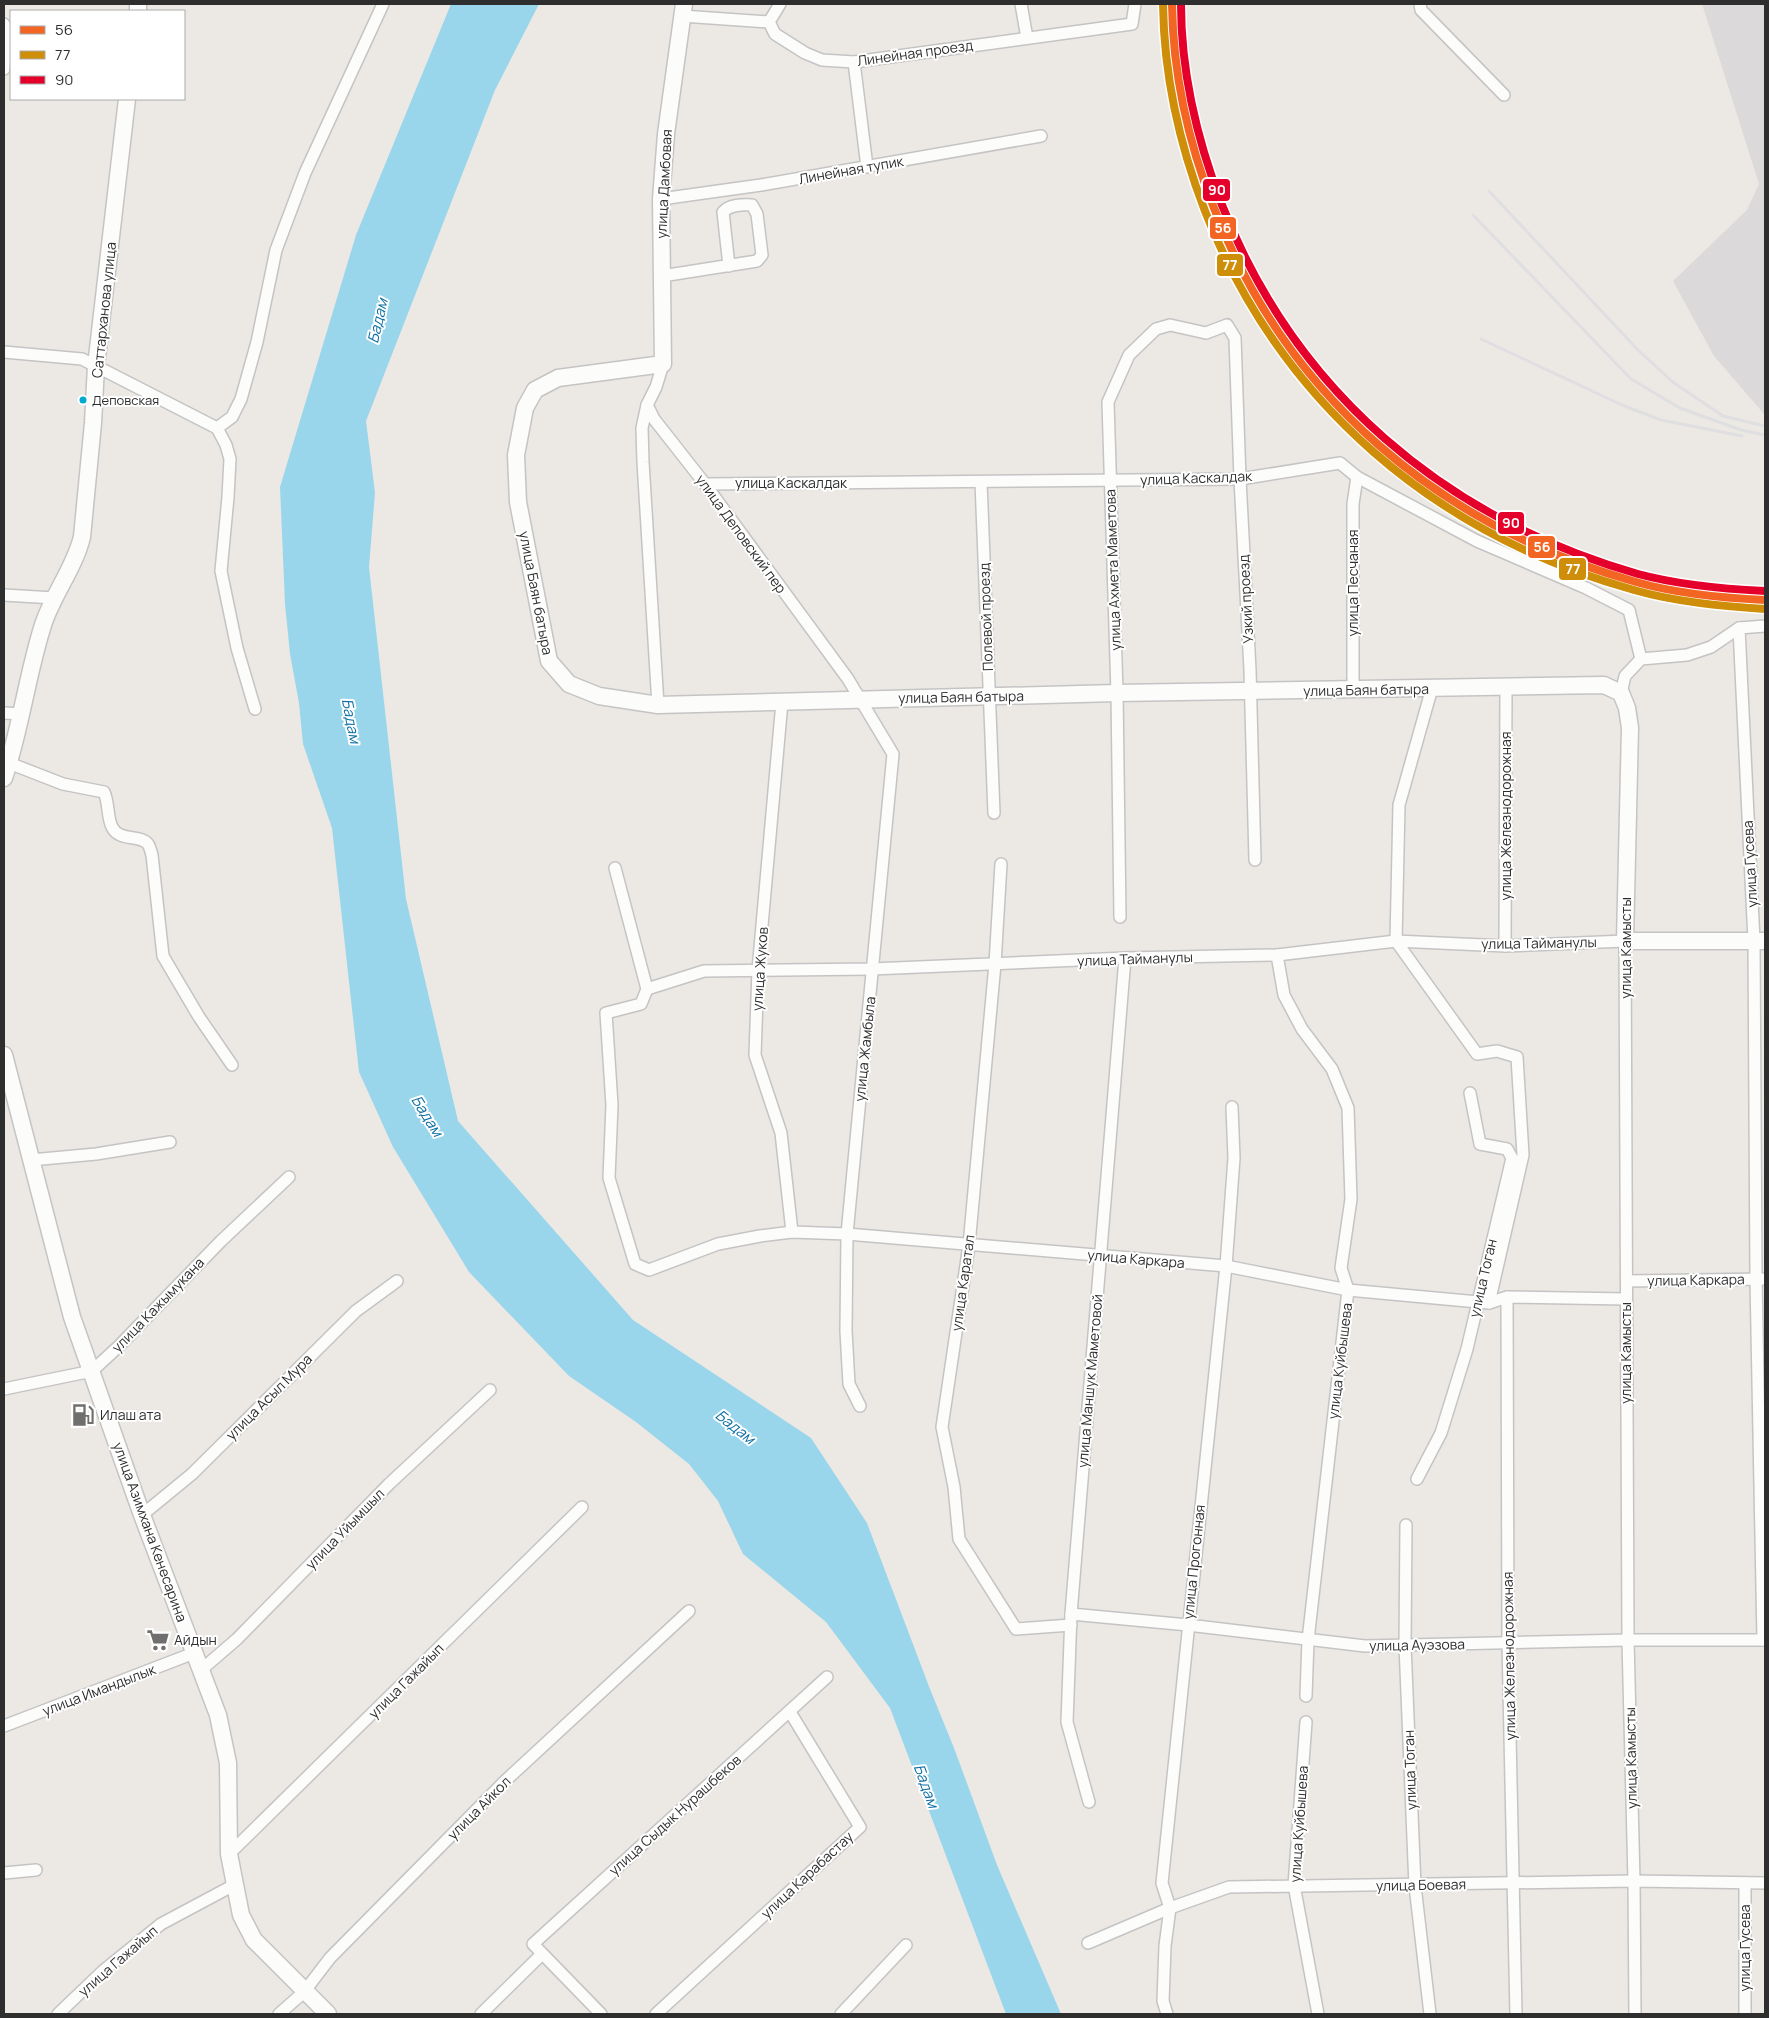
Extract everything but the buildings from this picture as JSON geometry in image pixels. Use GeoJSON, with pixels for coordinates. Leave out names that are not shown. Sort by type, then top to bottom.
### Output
{"type":"FeatureCollection","features":[{"type":"Feature","properties":{"kind":"street"},"geometry":{"type":"LineString","coordinates":[[217,428],[232,417],[241,399],[257,342],[276,250],[305,172],[383,4]]}},
{"type":"Feature","properties":{"kind":"street"},"geometry":{"type":"LineString","coordinates":[[683,10],[770,22],[780,4]]}},
{"type":"Feature","properties":{"kind":"street"},"geometry":{"type":"LineString","coordinates":[[1021,4],[1027,38]]}},
{"type":"Feature","properties":{"kind":"street","name":"Линейная проезд"},"geometry":{"type":"LineString","coordinates":[[770,22],[775,34],[805,53],[822,60],[854,62],[1132,24],[1135,4]]}},
{"type":"Feature","properties":{"kind":"street"},"geometry":{"type":"LineString","coordinates":[[1420,4],[1421,10],[1504,95]]}},
{"type":"Feature","properties":{"kind":"street","name":"улица Дамбовая"},"geometry":{"type":"LineString","coordinates":[[663,364],[661,199],[666,134],[683,10]]}},
{"type":"Feature","properties":{"kind":"street"},"geometry":{"type":"LineString","coordinates":[[4,24],[7,30],[4,69]]}},
{"type":"Feature","properties":{"kind":"street"},"geometry":{"type":"LineString","coordinates":[[854,62],[867,167]]}},
{"type":"Feature","properties":{"kind":"street","name":"Саттарханова улица"},"geometry":{"type":"LineString","coordinates":[[6,771],[22,714],[33,659],[44,623],[54,598],[72,567],[82,537],[94,423],[96,366],[128,100]]}},
{"type":"Feature","properties":{"kind":"street","name":"Линейная тупик"},"geometry":{"type":"LineString","coordinates":[[661,199],[762,185],[1041,136]]}},
{"type":"Feature","properties":{"kind":"street"},"geometry":{"type":"LineString","coordinates":[[662,276],[757,262],[762,254],[756,214],[752,204],[726,209],[723,212],[729,266]]}},
{"type":"Feature","properties":{"kind":"street","name":"улица Ахмета Маметова"},"geometry":{"type":"LineString","coordinates":[[1120,917],[1117,693],[1108,402],[1129,355],[1156,329],[1170,325],[1206,333],[1227,325],[1236,338]]}},
{"type":"Feature","properties":{"kind":"street","name":"Узкий проезд"},"geometry":{"type":"LineString","coordinates":[[1236,338],[1255,860]]}},
{"type":"Feature","properties":{"kind":"street"},"geometry":{"type":"LineString","coordinates":[[4,352],[82,359],[217,428],[226,445],[230,459],[221,571],[236,648],[255,709]]}},
{"type":"Feature","properties":{"kind":"street"},"geometry":{"type":"LineString","coordinates":[[658,705],[642,428],[647,405],[656,387],[663,364]]}},
{"type":"Feature","properties":{"kind":"street","name":"улица Баян батыра"},"geometry":{"type":"LineString","coordinates":[[663,364],[558,378],[536,390],[525,408],[516,455],[518,502],[549,661],[569,684],[599,696],[658,705],[1117,693],[1506,686],[1604,685],[1621,693]]}},
{"type":"Feature","properties":{"kind":"street","name":"улица Деповский пер"},"geometry":{"type":"LineString","coordinates":[[647,405],[654,419],[705,484],[744,540],[848,679],[860,699]]}},
{"type":"Feature","properties":{"kind":"street","name":"улица Каскалдак"},"geometry":{"type":"LineString","coordinates":[[705,484],[1240,479],[1340,463],[1357,477],[1477,541],[1586,588],[1629,610],[1640,658]]}},
{"type":"Feature","properties":{"kind":"street","name":"улица Песчаная"},"geometry":{"type":"LineString","coordinates":[[1353,690],[1353,504],[1357,477]]}},
{"type":"Feature","properties":{"kind":"street","name":"Полевой проезд"},"geometry":{"type":"LineString","coordinates":[[981,482],[994,813]]}},
{"type":"Feature","properties":{"kind":"street"},"geometry":{"type":"LineString","coordinates":[[4,595],[54,598]]}},
{"type":"Feature","properties":{"kind":"street"},"geometry":{"type":"LineString","coordinates":[[1621,693],[1625,676],[1640,658],[1687,655],[1711,647],[1739,628],[1765,626]]}},
{"type":"Feature","properties":{"kind":"street","name":"улица Гусева"},"geometry":{"type":"LineString","coordinates":[[1739,628],[1759,941],[1764,1640]]}},
{"type":"Feature","properties":{"kind":"street","name":"улица Железнодорожная"},"geometry":{"type":"LineString","coordinates":[[1505,946],[1506,686]]}},
{"type":"Feature","properties":{"kind":"street"},"geometry":{"type":"LineString","coordinates":[[1432,688],[1399,805],[1396,941],[1477,1054],[1497,1051],[1517,1057],[1523,1155],[1490,1303]]}},
{"type":"Feature","properties":{"kind":"street","name":"улица Камысты"},"geometry":{"type":"LineString","coordinates":[[1621,693],[1627,708],[1630,728],[1625,941],[1626,1299],[1628,1640],[1635,2014]]}},
{"type":"Feature","properties":{"kind":"street","name":"улица Жамбыла"},"geometry":{"type":"LineString","coordinates":[[860,699],[893,754],[846,1234],[846,1331],[849,1384],[860,1406]]}},
{"type":"Feature","properties":{"kind":"street","name":"улица Жуков"},"geometry":{"type":"LineString","coordinates":[[782,702],[758,970],[755,1055],[781,1133],[792,1232]]}},
{"type":"Feature","properties":{"kind":"street"},"geometry":{"type":"LineString","coordinates":[[4,713],[22,714]]}},
{"type":"Feature","properties":{"kind":"street"},"geometry":{"type":"LineString","coordinates":[[6,771],[104,792],[108,801],[112,828],[117,833],[128,838],[144,840],[148,844],[152,855],[163,956],[194,1010],[232,1065]]}},
{"type":"Feature","properties":{"kind":"street","name":"улица Каратал"},"geometry":{"type":"LineString","coordinates":[[1001,864],[995,964],[969,1245],[942,1427],[954,1487],[959,1539],[1016,1629],[1071,1620]]}},
{"type":"Feature","properties":{"kind":"street"},"geometry":{"type":"LineString","coordinates":[[614,868],[647,989]]}},
{"type":"Feature","properties":{"kind":"street","name":"улица Тайманулы"},"geometry":{"type":"LineString","coordinates":[[647,989],[704,971],[872,969],[1125,958],[1277,955],[1396,941],[1505,946],[1625,941]]}},
{"type":"Feature","properties":{"kind":"street"},"geometry":{"type":"LineString","coordinates":[[1625,941],[1759,941]]}},
{"type":"Feature","properties":{"kind":"street","name":"улица Куйбышева"},"geometry":{"type":"LineString","coordinates":[[1277,955],[1284,995],[1302,1029],[1332,1069],[1348,1108],[1351,1199],[1341,1268],[1348,1290],[1308,1640],[1306,1696]]}},
{"type":"Feature","properties":{"kind":"street","name":"улица Маншук Маметовой"},"geometry":{"type":"LineString","coordinates":[[1089,1802],[1067,1722],[1071,1620],[1125,958]]}},
{"type":"Feature","properties":{"kind":"street","name":"улица Каркара"},"geometry":{"type":"LineString","coordinates":[[647,989],[641,1004],[606,1013],[612,1104],[609,1178],[635,1264],[649,1270],[718,1244],[792,1232],[846,1234],[1226,1266],[1348,1290],[1477,1302],[1490,1303],[1508,1297],[1626,1299]]}},
{"type":"Feature","properties":{"kind":"street","name":"улица Азимхана Кенесарина"},"geometry":{"type":"LineString","coordinates":[[4,1055],[7,1084],[31,1160],[72,1317],[142,1515],[218,1715],[228,1763],[229,1854],[241,1915],[254,1940],[328,2014]]}},
{"type":"Feature","properties":{"kind":"street","name":"улица Тоган"},"geometry":{"type":"LineString","coordinates":[[1417,1479],[1441,1433],[1466,1349],[1512,1158],[1507,1149],[1480,1144],[1470,1093]]}},
{"type":"Feature","properties":{"kind":"street","name":"улица Прогонная"},"geometry":{"type":"LineString","coordinates":[[1167,2014],[1163,2001],[1165,1946],[1170,1908],[1162,1883],[1226,1266],[1234,1158],[1232,1107]]}},
{"type":"Feature","properties":{"kind":"street"},"geometry":{"type":"LineString","coordinates":[[31,1160],[96,1154],[170,1142]]}},
{"type":"Feature","properties":{"kind":"street","name":"улица Кажымукана"},"geometry":{"type":"LineString","coordinates":[[92,1371],[118,1347],[221,1241],[289,1177]]}},
{"type":"Feature","properties":{"kind":"street","name":"улица Каркара"},"geometry":{"type":"LineString","coordinates":[[1627,1281],[1760,1279]]}},
{"type":"Feature","properties":{"kind":"street","name":"улица Асыл Мура"},"geometry":{"type":"LineString","coordinates":[[142,1515],[192,1474],[356,1311],[397,1281]]}},
{"type":"Feature","properties":{"kind":"street","name":"улица Железнодорожная"},"geometry":{"type":"LineString","coordinates":[[1508,1297],[1508,1643],[1516,2014]]}},
{"type":"Feature","properties":{"kind":"street"},"geometry":{"type":"LineString","coordinates":[[4,1389],[92,1371]]}},
{"type":"Feature","properties":{"kind":"street","name":"улица Уйымшыл"},"geometry":{"type":"LineString","coordinates":[[202,1670],[237,1639],[389,1484],[490,1390]]}},
{"type":"Feature","properties":{"kind":"street","name":"улица Гажайып"},"geometry":{"type":"LineString","coordinates":[[229,1854],[582,1507]]}},
{"type":"Feature","properties":{"kind":"street","name":"улица Тоган"},"geometry":{"type":"LineString","coordinates":[[1406,1525],[1405,1645],[1415,1886],[1430,2014]]}},
{"type":"Feature","properties":{"kind":"street","name":"улица Айкол"},"geometry":{"type":"LineString","coordinates":[[279,2014],[304,1992],[330,1958],[504,1782],[689,1611]]}},
{"type":"Feature","properties":{"kind":"street","name":"улица Ауэзова"},"geometry":{"type":"LineString","coordinates":[[1071,1620],[1188,1625],[1365,1646],[1628,1640],[1764,1640]]}},
{"type":"Feature","properties":{"kind":"street","name":"улица Имандылык"},"geometry":{"type":"LineString","coordinates":[[4,1726],[194,1653]]}},
{"type":"Feature","properties":{"kind":"street","name":"улица Сыдык Нурашбеков"},"geometry":{"type":"LineString","coordinates":[[542,1954],[533,1944],[827,1677]]}},
{"type":"Feature","properties":{"kind":"street","name":"улица Карабастау"},"geometry":{"type":"LineString","coordinates":[[656,2014],[860,1827],[790,1712]]}},
{"type":"Feature","properties":{"kind":"street","name":"улица Куйбышева"},"geometry":{"type":"LineString","coordinates":[[1306,1722],[1294,1885],[1318,2014]]}},
{"type":"Feature","properties":{"kind":"street"},"geometry":{"type":"LineString","coordinates":[[4,1873],[36,1870]]}},
{"type":"Feature","properties":{"kind":"street","name":"улица Боевая"},"geometry":{"type":"LineString","coordinates":[[1088,1943],[1170,1908],[1229,1887],[1294,1885],[1415,1886],[1634,1881],[1765,1883]]}},
{"type":"Feature","properties":{"kind":"street","name":"улица Гусева"},"geometry":{"type":"LineString","coordinates":[[1745,1883],[1745,2014]]}},
{"type":"Feature","properties":{"kind":"street","name":"улица Гажайып"},"geometry":{"type":"LineString","coordinates":[[58,2014],[103,1970],[161,1924],[234,1885]]}},
{"type":"Feature","properties":{"kind":"street"},"geometry":{"type":"LineString","coordinates":[[841,2014],[906,1946]]}},
{"type":"Feature","properties":{"kind":"street"},"geometry":{"type":"LineString","coordinates":[[481,2014],[542,1954],[601,2014]]}},
{"type":"Feature","properties":{"kind":"shaded area"},"geometry":{"type":"Polygon","coordinates":[[[1702,4],[1765,4],[1765,415],[1714,356],[1673,281],[1747,210],[1759,184],[1702,4]]]}},
{"type":"Feature","properties":{"kind":"water","name":"Бадам"},"geometry":{"type":"Polygon","coordinates":[[[451,4],[539,4],[495,90],[366,421],[375,493],[369,567],[406,899],[458,1121],[633,1320],[811,1438],[867,1523],[997,1865],[1061,2014],[1006,2014],[890,1708],[826,1622],[743,1554],[718,1501],[689,1464],[636,1422],[569,1376],[469,1272],[393,1147],[359,1072],[332,828],[303,744],[299,703],[290,654],[285,604],[280,487],[356,235],[451,4]]]}},
{"type":"Feature","properties":{"kind":"railway"},"geometry":{"type":"LineString","coordinates":[[1489,191],[1639,351],[1674,383],[1723,416],[1765,426]]}},
{"type":"Feature","properties":{"kind":"railway"},"geometry":{"type":"LineString","coordinates":[[1473,215],[1631,379],[1680,408],[1741,430],[1765,435]]}},
{"type":"Feature","properties":{"kind":"railway"},"geometry":{"type":"LineString","coordinates":[[1481,339],[1622,405],[1661,420],[1742,436]]}},
{"type":"Feature","properties":{"kind":"transit line","name":"77"},"geometry":{"type":"LineString","coordinates":[[1163,4],[1166,57],[1175,109],[1188,161],[1205,211],[1237,280],[1276,343],[1321,401],[1373,452],[1431,497],[1494,535],[1562,566],[1634,590],[1715,605],[1765,609]]}},
{"type":"Feature","properties":{"kind":"transit line","name":"56"},"geometry":{"type":"LineString","coordinates":[[1172,4],[1175,57],[1184,108],[1197,158],[1214,208],[1245,276],[1283,339],[1328,395],[1379,446],[1436,490],[1498,527],[1565,558],[1636,582],[1700,595],[1765,600]]}},
{"type":"Feature","properties":{"kind":"transit line","name":"90"},"geometry":{"type":"LineString","coordinates":[[1181,4],[1184,56],[1192,106],[1205,156],[1222,205],[1253,272],[1291,334],[1335,389],[1385,439],[1441,482],[1502,519],[1568,550],[1638,574],[1701,586],[1765,591]]}},
{"type":"Feature","properties":{"kind":"place","name":"Деповская"},"geometry":{"type":"Point","coordinates":[83,400]}},
{"type":"Feature","properties":{"kind":"place","name":"Илаш ата"},"geometry":{"type":"Point","coordinates":[83,1415]}},
{"type":"Feature","properties":{"kind":"place","name":"Айдын"},"geometry":{"type":"Point","coordinates":[158,1640]}}]}
